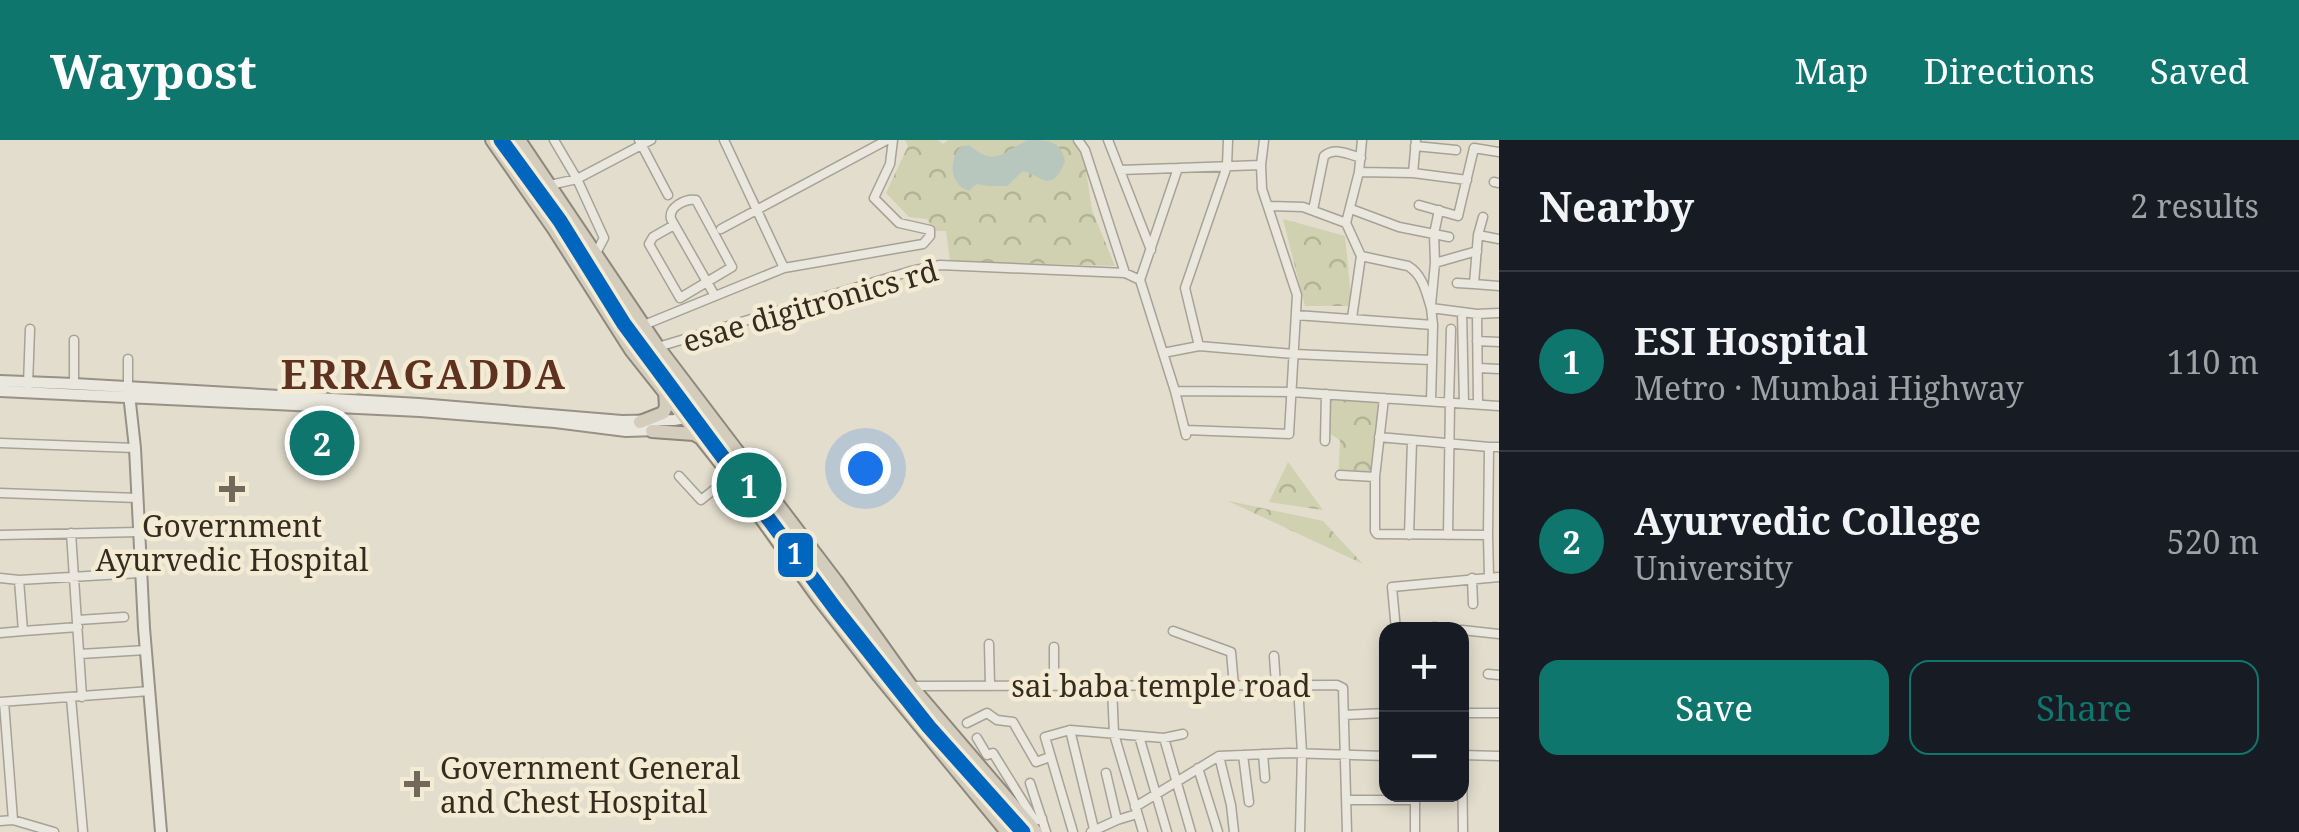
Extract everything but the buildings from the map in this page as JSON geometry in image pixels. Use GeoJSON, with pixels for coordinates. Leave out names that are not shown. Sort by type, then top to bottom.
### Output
{"type":"FeatureCollection","features":[{"type":"Feature","properties":{"kind":"highway"},"geometry":{"type":"LineString","coordinates":[[492,140],[631,350],[732,476],[817,596],[1000,830]]}},
{"type":"Feature","properties":{"kind":"highway"},"geometry":{"type":"LineString","coordinates":[[519,140],[658,347],[911,686],[1036,832]]}},
{"type":"Feature","properties":{"kind":"highway"},"geometry":{"type":"LineString","coordinates":[[646,426],[663,413],[665,391]]}},
{"type":"Feature","properties":{"kind":"highway"},"geometry":{"type":"LineString","coordinates":[[646,426],[694,434],[703,440]]}},
{"type":"Feature","properties":{"kind":"highway"},"geometry":{"type":"LineString","coordinates":[[817,596],[836,581]]}},
{"type":"Feature","properties":{"kind":"main road"},"geometry":{"type":"LineString","coordinates":[[0,382],[28,388]]}},
{"type":"Feature","properties":{"kind":"main road"},"geometry":{"type":"LineString","coordinates":[[0,391],[74,389],[555,422],[626,431],[689,423]]}},
{"type":"Feature","properties":{"kind":"main road"},"geometry":{"type":"LineString","coordinates":[[129,393],[161,832]]}},
{"type":"Feature","properties":{"kind":"street"},"geometry":{"type":"LineString","coordinates":[[554,140],[604,238],[596,253]]}},
{"type":"Feature","properties":{"kind":"street"},"geometry":{"type":"LineString","coordinates":[[644,325],[784,268],[918,246],[928,240],[930,230],[899,222],[874,198],[890,164],[890,140],[721,229]]}},
{"type":"Feature","properties":{"kind":"street"},"geometry":{"type":"LineString","coordinates":[[1078,140],[1125,273]]}},
{"type":"Feature","properties":{"kind":"street"},"geometry":{"type":"LineString","coordinates":[[1108,140],[1152,250]]}},
{"type":"Feature","properties":{"kind":"street"},"geometry":{"type":"LineString","coordinates":[[1199,346],[1185,288],[1227,166],[1228,140]]}},
{"type":"Feature","properties":{"kind":"street"},"geometry":{"type":"LineString","coordinates":[[1178,168],[1140,280],[1186,432],[1289,434],[1297,296],[1262,190],[1264,140]]}},
{"type":"Feature","properties":{"kind":"street"},"geometry":{"type":"LineString","coordinates":[[1352,318],[1361,256],[1346,222],[1359,172],[1362,140]]}},
{"type":"Feature","properties":{"kind":"street"},"geometry":{"type":"LineString","coordinates":[[550,185],[577,179],[644,142],[668,195]]}},
{"type":"Feature","properties":{"kind":"street"},"geometry":{"type":"LineString","coordinates":[[728,142],[784,268]]}},
{"type":"Feature","properties":{"kind":"street"},"geometry":{"type":"LineString","coordinates":[[1413,173],[1415,143],[1456,150]]}},
{"type":"Feature","properties":{"kind":"street"},"geometry":{"type":"LineString","coordinates":[[1419,205],[1458,216],[1474,148],[1499,152]]}},
{"type":"Feature","properties":{"kind":"street"},"geometry":{"type":"LineString","coordinates":[[1312,210],[1324,156],[1338,151],[1360,158]]}},
{"type":"Feature","properties":{"kind":"street"},"geometry":{"type":"LineString","coordinates":[[1120,170],[1261,165]]}},
{"type":"Feature","properties":{"kind":"street"},"geometry":{"type":"LineString","coordinates":[[1359,172],[1467,180]]}},
{"type":"Feature","properties":{"kind":"street"},"geometry":{"type":"LineString","coordinates":[[680,298],[706,282],[732,267],[696,200],[689,200],[670,214],[674,225],[706,282],[715,296]]}},
{"type":"Feature","properties":{"kind":"street"},"geometry":{"type":"LineString","coordinates":[[1268,206],[1304,207],[1346,222]]}},
{"type":"Feature","properties":{"kind":"street"},"geometry":{"type":"LineString","coordinates":[[1351,209],[1399,227],[1449,237]]}},
{"type":"Feature","properties":{"kind":"street"},"geometry":{"type":"LineString","coordinates":[[1431,400],[1434,234],[1439,210]]}},
{"type":"Feature","properties":{"kind":"street"},"geometry":{"type":"LineString","coordinates":[[1474,284],[1483,218]]}},
{"type":"Feature","properties":{"kind":"street"},"geometry":{"type":"LineString","coordinates":[[674,225],[653,237],[650,244],[686,308]]}},
{"type":"Feature","properties":{"kind":"street"},"geometry":{"type":"LineString","coordinates":[[1478,236],[1499,238]]}},
{"type":"Feature","properties":{"kind":"street"},"geometry":{"type":"LineString","coordinates":[[1434,263],[1477,251]]}},
{"type":"Feature","properties":{"kind":"street"},"geometry":{"type":"LineString","coordinates":[[1361,256],[1414,270],[1431,308]]}},
{"type":"Feature","properties":{"kind":"street","name":"esae digitronics rd"},"geometry":{"type":"LineString","coordinates":[[658,347],[910,271],[940,266],[1125,273],[1140,280]]}},
{"type":"Feature","properties":{"kind":"street"},"geometry":{"type":"LineString","coordinates":[[1457,283],[1499,286]]}},
{"type":"Feature","properties":{"kind":"street"},"geometry":{"type":"LineString","coordinates":[[1431,308],[1499,313]]}},
{"type":"Feature","properties":{"kind":"street"},"geometry":{"type":"LineString","coordinates":[[1462,312],[1464,403]]}},
{"type":"Feature","properties":{"kind":"street"},"geometry":{"type":"LineString","coordinates":[[1477,314],[1478,404]]}},
{"type":"Feature","properties":{"kind":"street"},"geometry":{"type":"LineString","coordinates":[[1296,316],[1433,325]]}},
{"type":"Feature","properties":{"kind":"street"},"geometry":{"type":"LineString","coordinates":[[1448,536],[1450,329]]}},
{"type":"Feature","properties":{"kind":"street"},"geometry":{"type":"LineString","coordinates":[[28,388],[30,330]]}},
{"type":"Feature","properties":{"kind":"street"},"geometry":{"type":"LineString","coordinates":[[74,340],[74,389]]}},
{"type":"Feature","properties":{"kind":"street"},"geometry":{"type":"LineString","coordinates":[[1477,341],[1499,342]]}},
{"type":"Feature","properties":{"kind":"street"},"geometry":{"type":"LineString","coordinates":[[1163,353],[1199,346],[1431,360]]}},
{"type":"Feature","properties":{"kind":"street"},"geometry":{"type":"LineString","coordinates":[[128,359],[129,393]]}},
{"type":"Feature","properties":{"kind":"street"},"geometry":{"type":"LineString","coordinates":[[1478,368],[1499,369]]}},
{"type":"Feature","properties":{"kind":"street"},"geometry":{"type":"LineString","coordinates":[[1175,391],[1292,392],[1499,406]]}},
{"type":"Feature","properties":{"kind":"street"},"geometry":{"type":"LineString","coordinates":[[1324,441],[1326,394]]}},
{"type":"Feature","properties":{"kind":"street"},"geometry":{"type":"LineString","coordinates":[[1384,398],[1375,477],[1374,531],[1409,536],[1488,535]]}},
{"type":"Feature","properties":{"kind":"street"},"geometry":{"type":"LineString","coordinates":[[1379,437],[1499,447]]}},
{"type":"Feature","properties":{"kind":"street"},"geometry":{"type":"LineString","coordinates":[[1409,536],[1412,441]]}},
{"type":"Feature","properties":{"kind":"street"},"geometry":{"type":"LineString","coordinates":[[0,443],[135,448]]}},
{"type":"Feature","properties":{"kind":"street"},"geometry":{"type":"LineString","coordinates":[[1395,622],[1392,587],[1494,577],[1488,535],[1488,447]]}},
{"type":"Feature","properties":{"kind":"street"},"geometry":{"type":"LineString","coordinates":[[1340,475],[1375,477]]}},
{"type":"Feature","properties":{"kind":"street"},"geometry":{"type":"LineString","coordinates":[[679,476],[701,500],[732,476]]}},
{"type":"Feature","properties":{"kind":"street"},"geometry":{"type":"LineString","coordinates":[[0,493],[138,498]]}},
{"type":"Feature","properties":{"kind":"street"},"geometry":{"type":"LineString","coordinates":[[0,535],[139,532]]}},
{"type":"Feature","properties":{"kind":"street"},"geometry":{"type":"LineString","coordinates":[[72,534],[82,696]]}},
{"type":"Feature","properties":{"kind":"street"},"geometry":{"type":"LineString","coordinates":[[0,578],[140,573]]}},
{"type":"Feature","properties":{"kind":"street"},"geometry":{"type":"LineString","coordinates":[[1472,578],[1473,604]]}},
{"type":"Feature","properties":{"kind":"street"},"geometry":{"type":"LineString","coordinates":[[19,580],[23,632]]}},
{"type":"Feature","properties":{"kind":"street"},"geometry":{"type":"LineString","coordinates":[[0,633],[124,617]]}},
{"type":"Feature","properties":{"kind":"street"},"geometry":{"type":"LineString","coordinates":[[1469,631],[1499,634]]}},
{"type":"Feature","properties":{"kind":"street"},"geometry":{"type":"LineString","coordinates":[[1173,632],[1231,652],[1234,686]]}},
{"type":"Feature","properties":{"kind":"street"},"geometry":{"type":"LineString","coordinates":[[989,644],[990,684]]}},
{"type":"Feature","properties":{"kind":"street"},"geometry":{"type":"LineString","coordinates":[[1054,647],[1054,685]]}},
{"type":"Feature","properties":{"kind":"street"},"geometry":{"type":"LineString","coordinates":[[80,654],[146,650]]}},
{"type":"Feature","properties":{"kind":"street"},"geometry":{"type":"LineString","coordinates":[[1274,656],[1276,685]]}},
{"type":"Feature","properties":{"kind":"street"},"geometry":{"type":"LineString","coordinates":[[1488,674],[1499,674]]}},
{"type":"Feature","properties":{"kind":"street"},"geometry":{"type":"LineString","coordinates":[[1298,685],[1302,753],[1300,832]]}},
{"type":"Feature","properties":{"kind":"street","name":"sai baba temple road"},"geometry":{"type":"LineString","coordinates":[[911,686],[1337,685],[1343,688],[1347,832]]}},
{"type":"Feature","properties":{"kind":"street"},"geometry":{"type":"LineString","coordinates":[[1112,686],[1114,734],[1143,832]]}},
{"type":"Feature","properties":{"kind":"street"},"geometry":{"type":"LineString","coordinates":[[13,820],[4,768],[2,702],[150,692]]}},
{"type":"Feature","properties":{"kind":"street"},"geometry":{"type":"LineString","coordinates":[[71,698],[84,832]]}},
{"type":"Feature","properties":{"kind":"street"},"geometry":{"type":"LineString","coordinates":[[967,723],[987,713],[998,720],[1013,722],[1036,762],[1050,757]]}},
{"type":"Feature","properties":{"kind":"street"},"geometry":{"type":"LineString","coordinates":[[1469,713],[1499,713]]}},
{"type":"Feature","properties":{"kind":"street"},"geometry":{"type":"LineString","coordinates":[[1344,715],[1379,714]]}},
{"type":"Feature","properties":{"kind":"street"},"geometry":{"type":"LineString","coordinates":[[1070,730],[1092,831],[1136,810],[1219,756],[1379,756]]}},
{"type":"Feature","properties":{"kind":"street"},"geometry":{"type":"LineString","coordinates":[[1073,832],[1045,737],[1070,730],[1164,738],[1183,734]]}},
{"type":"Feature","properties":{"kind":"street"},"geometry":{"type":"LineString","coordinates":[[1139,736],[1167,832]]}},
{"type":"Feature","properties":{"kind":"street"},"geometry":{"type":"LineString","coordinates":[[977,738],[987,755],[993,753],[1035,821],[1042,818]]}},
{"type":"Feature","properties":{"kind":"street"},"geometry":{"type":"LineString","coordinates":[[1164,738],[1191,832]]}},
{"type":"Feature","properties":{"kind":"street"},"geometry":{"type":"LineString","coordinates":[[1264,754],[1265,778]]}},
{"type":"Feature","properties":{"kind":"street"},"geometry":{"type":"LineString","coordinates":[[1243,755],[1248,802]]}},
{"type":"Feature","properties":{"kind":"street"},"geometry":{"type":"LineString","coordinates":[[1469,755],[1499,756]]}},
{"type":"Feature","properties":{"kind":"street"},"geometry":{"type":"LineString","coordinates":[[1219,756],[1234,832]]}},
{"type":"Feature","properties":{"kind":"street"},"geometry":{"type":"LineString","coordinates":[[1198,768],[1218,832]]}},
{"type":"Feature","properties":{"kind":"street"},"geometry":{"type":"LineString","coordinates":[[1106,774],[1116,820]]}},
{"type":"Feature","properties":{"kind":"street"},"geometry":{"type":"LineString","coordinates":[[1030,783],[1046,832]]}},
{"type":"Feature","properties":{"kind":"street"},"geometry":{"type":"LineString","coordinates":[[1348,800],[1379,799]]}},
{"type":"Feature","properties":{"kind":"street"},"geometry":{"type":"LineString","coordinates":[[1415,802],[1415,832]]}},
{"type":"Feature","properties":{"kind":"street"},"geometry":{"type":"LineString","coordinates":[[1463,802],[1463,832]]}},
{"type":"Feature","properties":{"kind":"street"},"geometry":{"type":"LineString","coordinates":[[0,821],[13,820],[54,832]]}},
{"type":"Feature","properties":{"kind":"green space"},"geometry":{"type":"Polygon","coordinates":[[[905,140],[938,140],[943,144],[948,140],[1076,140],[1083,151],[1092,210],[1115,266],[950,261],[946,231],[933,231],[927,219],[909,217],[886,193],[908,146],[905,140]]]}},
{"type":"Feature","properties":{"kind":"green space"},"geometry":{"type":"Polygon","coordinates":[[[1283,219],[1345,236],[1352,306],[1305,306],[1283,219]]]}},
{"type":"Feature","properties":{"kind":"green space"},"geometry":{"type":"Polygon","coordinates":[[[1331,400],[1384,403],[1375,480],[1338,481],[1340,440],[1327,432],[1331,400]]]}},
{"type":"Feature","properties":{"kind":"green space"},"geometry":{"type":"Polygon","coordinates":[[[1288,462],[1323,510],[1269,502],[1288,462]]]}},
{"type":"Feature","properties":{"kind":"green space"},"geometry":{"type":"Polygon","coordinates":[[[1228,501],[1323,521],[1363,564],[1228,501]]]}},
{"type":"Feature","properties":{"kind":"shaded area"},"geometry":{"type":"Polygon","coordinates":[[[1028,140],[1057,145],[1065,161],[1056,177],[1047,181],[1023,171],[1007,186],[977,184],[969,191],[954,178],[954,159],[960,147],[969,145],[993,157],[1028,140]]]}},
{"type":"Feature","properties":{"kind":"transit line","name":"1"},"geometry":{"type":"LineString","coordinates":[[501,140],[560,221],[624,324],[837,611],[929,727],[1023,832]]}},
{"type":"Feature","properties":{"kind":"place","name":"Ayurvedic College"},"geometry":{"type":"Point","coordinates":[322,443]}},
{"type":"Feature","properties":{"kind":"place","name":"ESI Hospital"},"geometry":{"type":"Point","coordinates":[749,485]}},
{"type":"Feature","properties":{"kind":"place","name":"Government Ayurvedic Hospital"},"geometry":{"type":"Point","coordinates":[232,489]}},
{"type":"Feature","properties":{"kind":"place","name":"Government General and Chest Hospital"},"geometry":{"type":"Point","coordinates":[417,784]}},
{"type":"Feature","properties":{"kind":"district","name":"ERRAGADDA"},"geometry":{"type":"Point","coordinates":[424,373]}}]}
